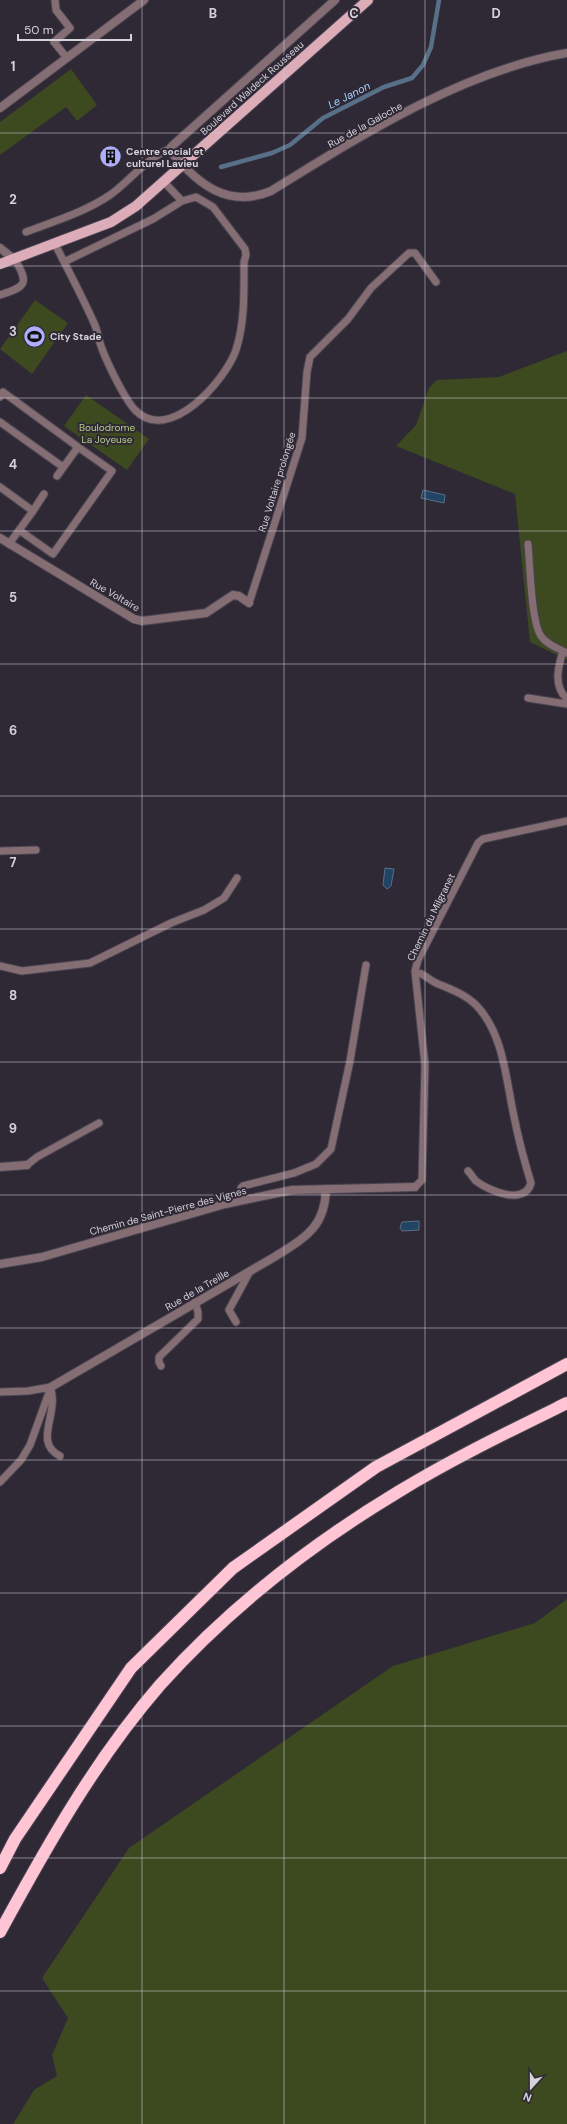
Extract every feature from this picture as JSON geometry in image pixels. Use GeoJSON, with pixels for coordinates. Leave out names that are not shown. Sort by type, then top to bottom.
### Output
{"type":"FeatureCollection","features":[{"type":"Feature","properties":{"kind":"highway"},"geometry":{"type":"LineString","coordinates":[[0,1868],[15,1839],[131,1668],[233,1568],[376,1467],[567,1364]]}},
{"type":"Feature","properties":{"kind":"highway"},"geometry":{"type":"LineString","coordinates":[[0,1932],[41,1856],[74,1800],[109,1750],[160,1685],[228,1617],[256,1591],[292,1563],[336,1531],[398,1491],[470,1451],[567,1403]]}},
{"type":"Feature","properties":{"kind":"main road","name":"Boulevard Waldeck Rousseau"},"geometry":{"type":"LineString","coordinates":[[0,264],[15,260],[55,244],[122,215],[183,166],[368,0]]}},
{"type":"Feature","properties":{"kind":"street"},"geometry":{"type":"LineString","coordinates":[[0,108],[144,0]]}},
{"type":"Feature","properties":{"kind":"street"},"geometry":{"type":"LineString","coordinates":[[171,150],[173,144],[335,0]]}},
{"type":"Feature","properties":{"kind":"street","name":"Rue de la Galoche"},"geometry":{"type":"LineString","coordinates":[[171,150],[194,178],[215,191],[247,198],[260,196],[271,192],[368,134],[459,86],[515,65],[567,53]]}},
{"type":"Feature","properties":{"kind":"street"},"geometry":{"type":"LineString","coordinates":[[0,248],[15,260]]}},
{"type":"Feature","properties":{"kind":"street","name":"Rue Voltaire"},"geometry":{"type":"LineString","coordinates":[[0,538],[134,619],[142,621],[206,613],[233,595],[240,596],[249,603]]}},
{"type":"Feature","properties":{"kind":"street"},"geometry":{"type":"LineString","coordinates":[[0,1167],[26,1165]]}},
{"type":"Feature","properties":{"kind":"street","name":"Chemin de Saint-Pierre des Vignes"},"geometry":{"type":"LineString","coordinates":[[0,1264],[42,1257],[244,1200],[292,1190],[415,1187]]}},
{"type":"Feature","properties":{"kind":"street","name":"Rue de la Treille"},"geometry":{"type":"LineString","coordinates":[[51,1387],[250,1271],[308,1234],[319,1222],[325,1205],[326,1189]]}},
{"type":"Feature","properties":{"kind":"lane"},"geometry":{"type":"LineString","coordinates":[[55,0],[56,10],[70,28],[54,42],[66,58]]}},
{"type":"Feature","properties":{"kind":"lane"},"geometry":{"type":"LineString","coordinates":[[26,232],[96,204],[122,186],[157,156],[171,150]]}},
{"type":"Feature","properties":{"kind":"lane"},"geometry":{"type":"LineString","coordinates":[[164,182],[182,201]]}},
{"type":"Feature","properties":{"kind":"lane"},"geometry":{"type":"LineString","coordinates":[[55,244],[94,323],[104,354],[128,401],[144,418],[156,421],[180,416],[200,399],[223,374],[235,352],[242,320],[244,262],[246,255],[245,249],[213,207],[196,197],[182,201],[153,219],[64,262]]}},
{"type":"Feature","properties":{"kind":"lane","name":"Rue Voltaire prolongée"},"geometry":{"type":"LineString","coordinates":[[249,603],[302,438],[307,372],[310,358],[348,318],[371,288],[409,253],[416,253],[436,282]]}},
{"type":"Feature","properties":{"kind":"lane"},"geometry":{"type":"LineString","coordinates":[[0,295],[17,290],[23,282],[24,273],[15,260]]}},
{"type":"Feature","properties":{"kind":"lane"},"geometry":{"type":"LineString","coordinates":[[1,393],[112,471],[52,554],[19,530]]}},
{"type":"Feature","properties":{"kind":"lane"},"geometry":{"type":"LineString","coordinates":[[0,422],[63,467]]}},
{"type":"Feature","properties":{"kind":"lane"},"geometry":{"type":"LineString","coordinates":[[57,476],[78,447]]}},
{"type":"Feature","properties":{"kind":"lane"},"geometry":{"type":"LineString","coordinates":[[0,487],[32,510]]}},
{"type":"Feature","properties":{"kind":"lane"},"geometry":{"type":"LineString","coordinates":[[9,544],[44,494]]}},
{"type":"Feature","properties":{"kind":"lane"},"geometry":{"type":"LineString","coordinates":[[528,544],[536,619],[541,636],[565,652],[556,677],[564,696],[567,699]]}},
{"type":"Feature","properties":{"kind":"lane"},"geometry":{"type":"LineString","coordinates":[[528,698],[567,704]]}},
{"type":"Feature","properties":{"kind":"lane","name":"Chemin du Milgranet"},"geometry":{"type":"LineString","coordinates":[[415,1187],[422,1180],[423,1172],[425,1064],[416,971],[418,960],[478,843],[482,839],[567,821]]}},
{"type":"Feature","properties":{"kind":"lane"},"geometry":{"type":"LineString","coordinates":[[0,851],[36,850]]}},
{"type":"Feature","properties":{"kind":"lane"},"geometry":{"type":"LineString","coordinates":[[0,966],[22,971],[90,963],[171,923],[204,910],[224,898],[237,878]]}},
{"type":"Feature","properties":{"kind":"lane"},"geometry":{"type":"LineString","coordinates":[[244,1200],[241,1188],[243,1186],[294,1172],[316,1164],[331,1149],[350,1061],[366,965]]}},
{"type":"Feature","properties":{"kind":"lane"},"geometry":{"type":"LineString","coordinates":[[416,971],[425,974],[434,982],[462,995],[475,1004],[487,1018],[495,1036],[503,1063],[515,1121],[531,1183],[530,1189],[524,1193],[504,1194],[476,1181],[468,1171]]}},
{"type":"Feature","properties":{"kind":"lane"},"geometry":{"type":"LineString","coordinates":[[26,1165],[37,1157],[99,1124]]}},
{"type":"Feature","properties":{"kind":"lane"},"geometry":{"type":"LineString","coordinates":[[236,1322],[229,1310],[250,1271]]}},
{"type":"Feature","properties":{"kind":"lane"},"geometry":{"type":"LineString","coordinates":[[161,1366],[159,1362],[160,1357],[198,1319],[198,1312],[195,1302]]}},
{"type":"Feature","properties":{"kind":"lane"},"geometry":{"type":"LineString","coordinates":[[0,1392],[28,1391],[51,1387]]}},
{"type":"Feature","properties":{"kind":"lane"},"geometry":{"type":"LineString","coordinates":[[51,1387],[52,1404],[47,1432],[48,1445],[54,1453],[60,1456]]}},
{"type":"Feature","properties":{"kind":"lane"},"geometry":{"type":"LineString","coordinates":[[0,1482],[21,1460],[30,1445],[51,1387]]}},
{"type":"Feature","properties":{"kind":"green space"},"geometry":{"type":"Polygon","coordinates":[[[71,69],[97,105],[77,121],[66,107],[0,155],[0,122],[71,69]]]}},
{"type":"Feature","properties":{"kind":"green space","name":"City Stade"},"geometry":{"type":"Polygon","coordinates":[[[35,300],[68,323],[32,374],[0,349],[35,300]]]}},
{"type":"Feature","properties":{"kind":"green space"},"geometry":{"type":"Polygon","coordinates":[[[567,351],[567,660],[530,642],[515,494],[396,446],[416,425],[429,388],[437,380],[499,377],[567,351]]]}},
{"type":"Feature","properties":{"kind":"green space","name":"Boulodrome La Joyeuse"},"geometry":{"type":"Polygon","coordinates":[[[86,395],[149,439],[127,470],[64,426],[86,395]]]}},
{"type":"Feature","properties":{"kind":"green space"},"geometry":{"type":"Polygon","coordinates":[[[567,1599],[567,2124],[13,2124],[34,2090],[57,2076],[52,2055],[68,2018],[42,1978],[129,1848],[393,1666],[535,1623],[567,1599]]]}},
{"type":"Feature","properties":{"kind":"water"},"geometry":{"type":"Polygon","coordinates":[[[423,490],[445,495],[444,503],[421,498],[423,490]]]}},
{"type":"Feature","properties":{"kind":"water"},"geometry":{"type":"Polygon","coordinates":[[[385,868],[394,869],[391,886],[387,889],[383,885],[385,868]]]}},
{"type":"Feature","properties":{"kind":"water"},"geometry":{"type":"Polygon","coordinates":[[[419,1221],[419,1230],[402,1231],[400,1228],[402,1222],[419,1221]]]}},
{"type":"Feature","properties":{"kind":"waterway","name":"Le Janon"},"geometry":{"type":"LineString","coordinates":[[221,167],[272,153],[290,145],[323,118],[384,87],[412,78],[423,65],[431,47],[439,0]]}},
{"type":"Feature","properties":{"kind":"place","name":"Centre social et culturel Lavieu"},"geometry":{"type":"Point","coordinates":[111,157]}},
{"type":"Feature","properties":{"kind":"place","name":"City Stade"},"geometry":{"type":"Point","coordinates":[34,336]}}]}
